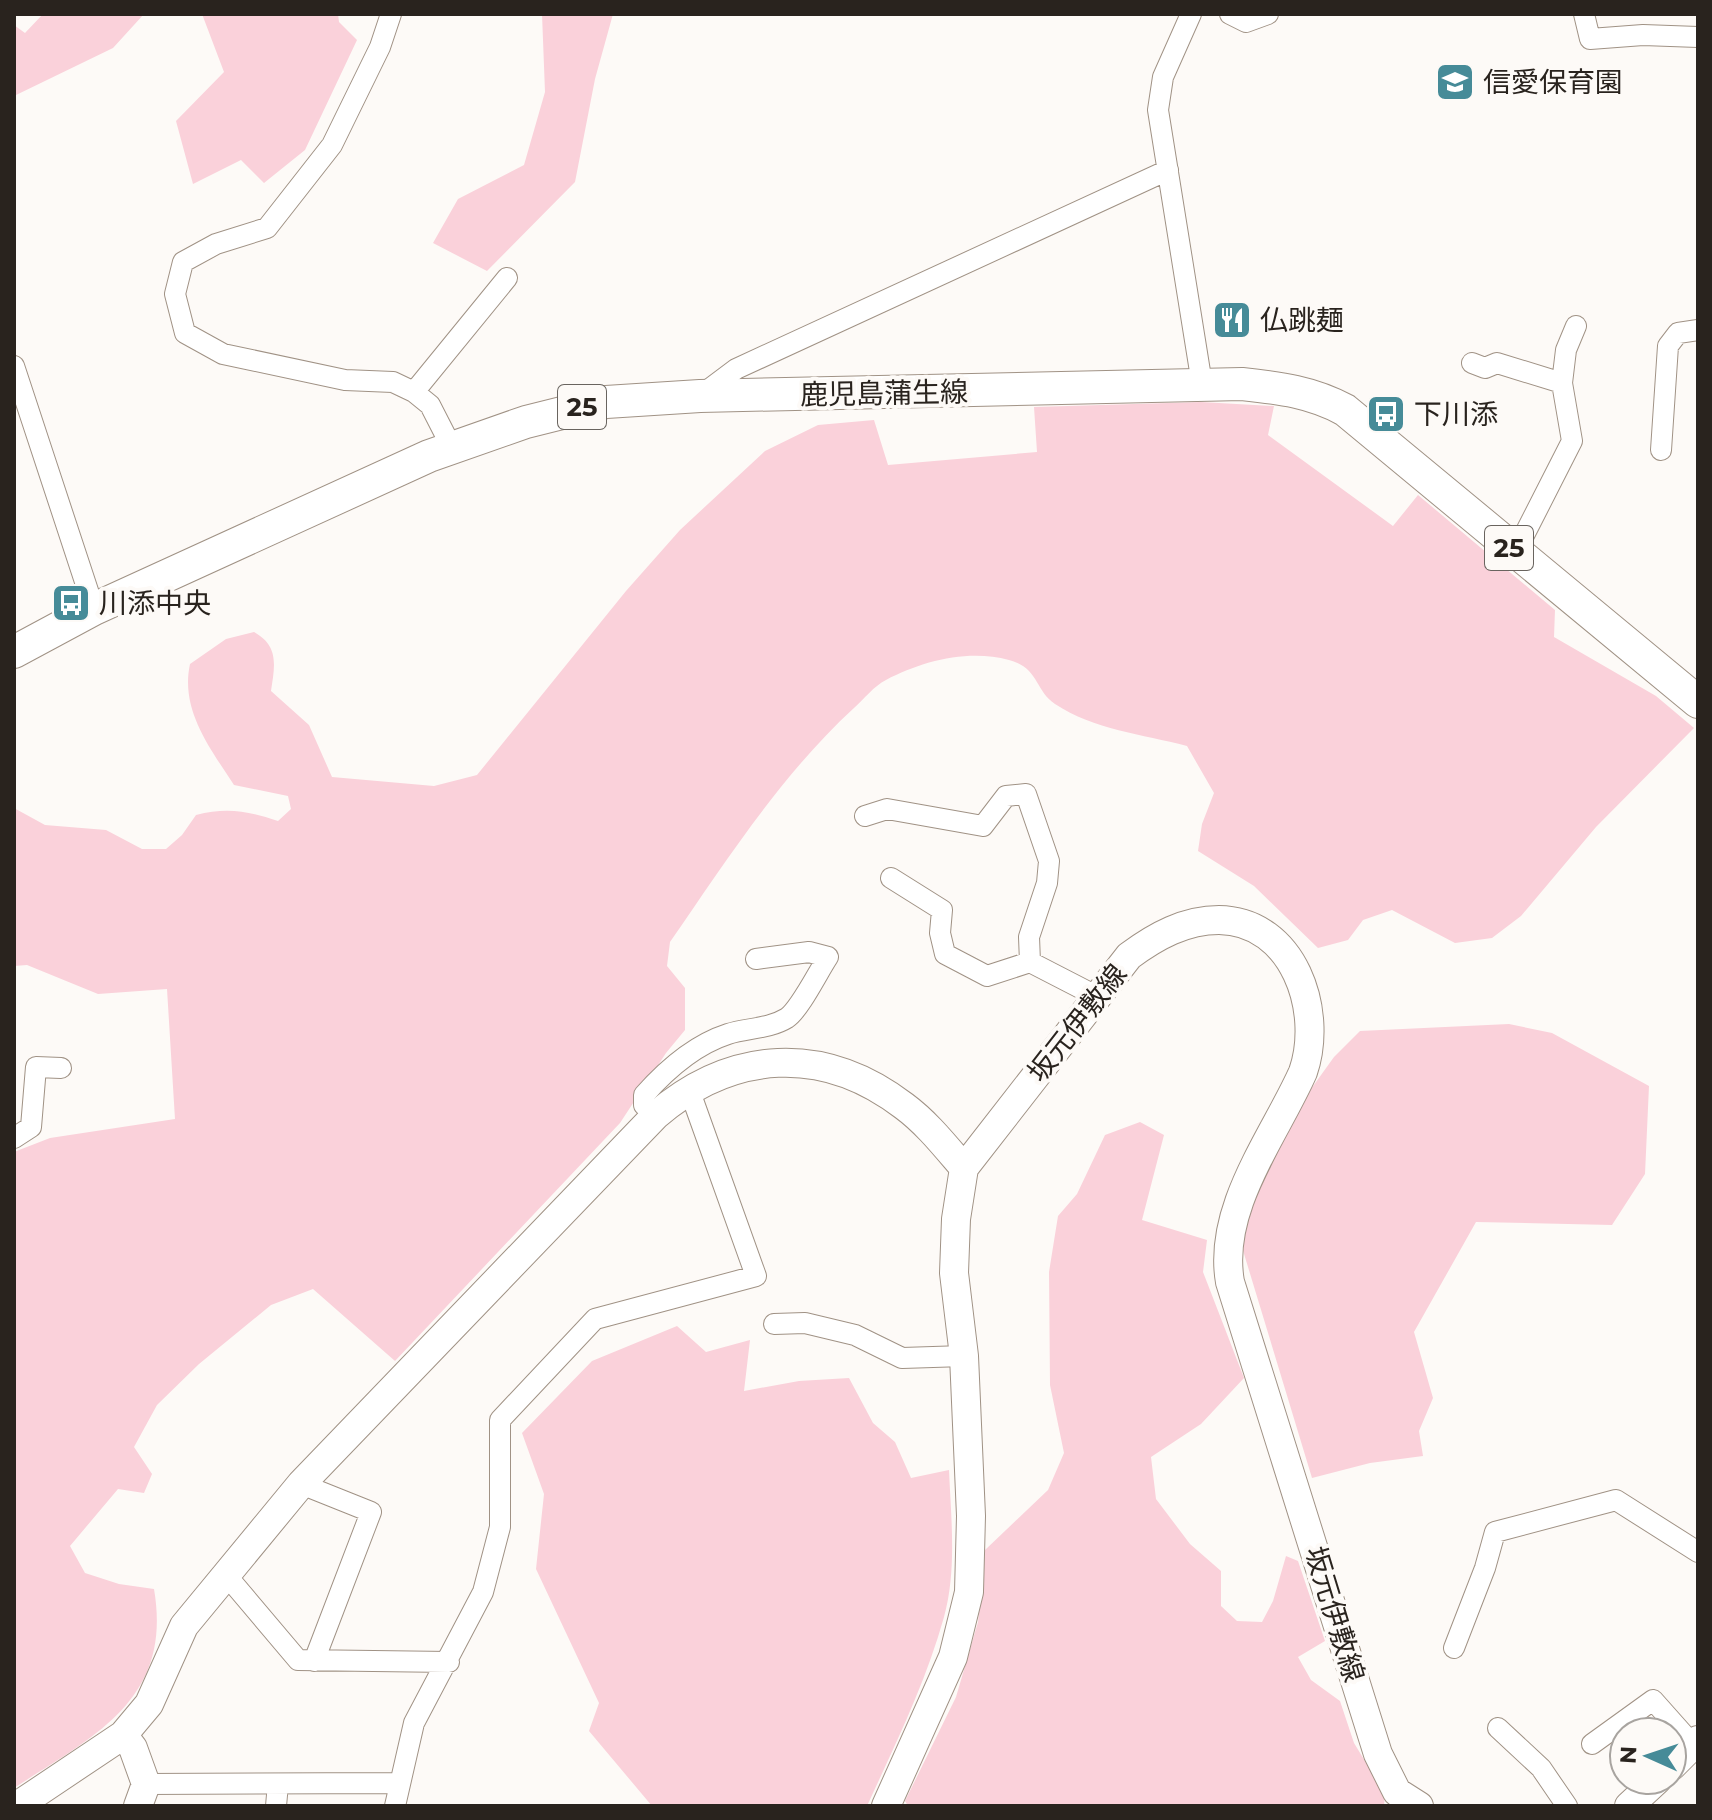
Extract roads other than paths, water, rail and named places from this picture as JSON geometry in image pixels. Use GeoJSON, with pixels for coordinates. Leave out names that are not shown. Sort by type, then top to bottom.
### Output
{"type":"FeatureCollection","features":[{"type":"Feature","properties":{"kind":"main road","name":"鹿児島蒲生線"},"geometry":{"type":"LineString","coordinates":[[14,652],[94,609],[451,446],[606,402],[700,396],[1255,385],[1320,396],[1345,410],[1698,702]]}},
{"type":"Feature","properties":{"kind":"main road","name":"坂元伊敷線"},"geometry":{"type":"LineString","coordinates":[[886,1806],[953,1657],[969,1592],[971,1516],[964,1356],[954,1273],[956,1219],[964,1168],[1129,956],[1187,924],[1221,920],[1245,924],[1276,946],[1304,986],[1311,1008],[1310,1050],[1233,1219],[1227,1262],[1378,1754],[1397,1792],[1419,1806]]}},
{"type":"Feature","properties":{"kind":"main road"},"geometry":{"type":"LineString","coordinates":[[17,1806],[123,1735],[149,1704],[184,1626],[301,1484],[656,1115],[689,1089],[720,1075],[762,1064],[801,1062],[830,1067],[865,1081],[903,1105],[964,1168]]}},
{"type":"Feature","properties":{"kind":"main road"},"geometry":{"type":"LineString","coordinates":[[123,1735],[133,1748],[142,1795]]}},
{"type":"Feature","properties":{"kind":"street"},"geometry":{"type":"LineString","coordinates":[[391,14],[380,47],[332,145],[267,228],[216,244],[183,262],[175,294],[185,333],[223,354],[345,380],[393,382],[414,392],[430,405],[451,446]]}},
{"type":"Feature","properties":{"kind":"street"},"geometry":{"type":"LineString","coordinates":[[1191,14],[1163,77],[1158,110],[1202,384]]}},
{"type":"Feature","properties":{"kind":"street"},"geometry":{"type":"LineString","coordinates":[[1230,14],[1246,22],[1268,14]]}},
{"type":"Feature","properties":{"kind":"street"},"geometry":{"type":"LineString","coordinates":[[1584,14],[1590,39],[1643,35],[1698,37]]}},
{"type":"Feature","properties":{"kind":"street"},"geometry":{"type":"LineString","coordinates":[[700,396],[750,362],[1168,170]]}},
{"type":"Feature","properties":{"kind":"street"},"geometry":{"type":"LineString","coordinates":[[414,392],[507,278]]}},
{"type":"Feature","properties":{"kind":"street"},"geometry":{"type":"LineString","coordinates":[[1515,553],[1572,441],[1562,383],[1566,350],[1576,326]]}},
{"type":"Feature","properties":{"kind":"street"},"geometry":{"type":"LineString","coordinates":[[1661,450],[1668,346],[1678,333],[1698,330]]}},
{"type":"Feature","properties":{"kind":"street"},"geometry":{"type":"LineString","coordinates":[[1472,363],[1485,368],[1497,363],[1562,383]]}},
{"type":"Feature","properties":{"kind":"street"},"geometry":{"type":"LineString","coordinates":[[14,366],[94,609]]}},
{"type":"Feature","properties":{"kind":"street"},"geometry":{"type":"LineString","coordinates":[[865,816],[887,809],[983,826],[1006,796],[1026,794],[1049,861],[1047,883],[1029,937],[1030,962]]}},
{"type":"Feature","properties":{"kind":"street"},"geometry":{"type":"LineString","coordinates":[[891,878],[942,910],[940,933],[945,954],[987,976],[1030,962],[1096,996]]}},
{"type":"Feature","properties":{"kind":"street"},"geometry":{"type":"LineString","coordinates":[[656,1115],[644,1105],[644,1095],[665,1072],[699,1047],[727,1034],[771,1025],[789,1017],[828,957],[809,952],[756,959]]}},
{"type":"Feature","properties":{"kind":"street"},"geometry":{"type":"LineString","coordinates":[[14,1138],[31,1127],[36,1067],[61,1068]]}},
{"type":"Feature","properties":{"kind":"street"},"geometry":{"type":"LineString","coordinates":[[395,1806],[414,1723],[449,1662],[483,1592],[500,1527],[500,1420],[595,1319],[756,1276],[689,1089]]}},
{"type":"Feature","properties":{"kind":"street"},"geometry":{"type":"LineString","coordinates":[[774,1324],[805,1323],[855,1335],[902,1358],[964,1356]]}},
{"type":"Feature","properties":{"kind":"street"},"geometry":{"type":"LineString","coordinates":[[301,1484],[371,1512],[314,1661]]}},
{"type":"Feature","properties":{"kind":"street"},"geometry":{"type":"LineString","coordinates":[[1454,1648],[1485,1568],[1495,1532],[1616,1500],[1698,1552]]}},
{"type":"Feature","properties":{"kind":"street"},"geometry":{"type":"LineString","coordinates":[[227,1576],[298,1660],[449,1662]]}},
{"type":"Feature","properties":{"kind":"street"},"geometry":{"type":"LineString","coordinates":[[1592,1744],[1653,1700],[1696,1743]]}},
{"type":"Feature","properties":{"kind":"street"},"geometry":{"type":"LineString","coordinates":[[1498,1728],[1541,1768],[1567,1806]]}},
{"type":"Feature","properties":{"kind":"street"},"geometry":{"type":"LineString","coordinates":[[142,1795],[278,1784],[400,1783]]}},
{"type":"Feature","properties":{"kind":"street"},"geometry":{"type":"LineString","coordinates":[[276,1806],[278,1784]]}},
{"type":"Feature","properties":{"kind":"place","name":"信愛保育園"},"geometry":{"type":"Point","coordinates":[1455,82]}},
{"type":"Feature","properties":{"kind":"place","name":"仏跳麺"},"geometry":{"type":"Point","coordinates":[1232,320]}},
{"type":"Feature","properties":{"kind":"place","name":"下川添"},"geometry":{"type":"Point","coordinates":[1386,414]}},
{"type":"Feature","properties":{"kind":"place","name":"川添中央"},"geometry":{"type":"Point","coordinates":[71,603]}}]}
